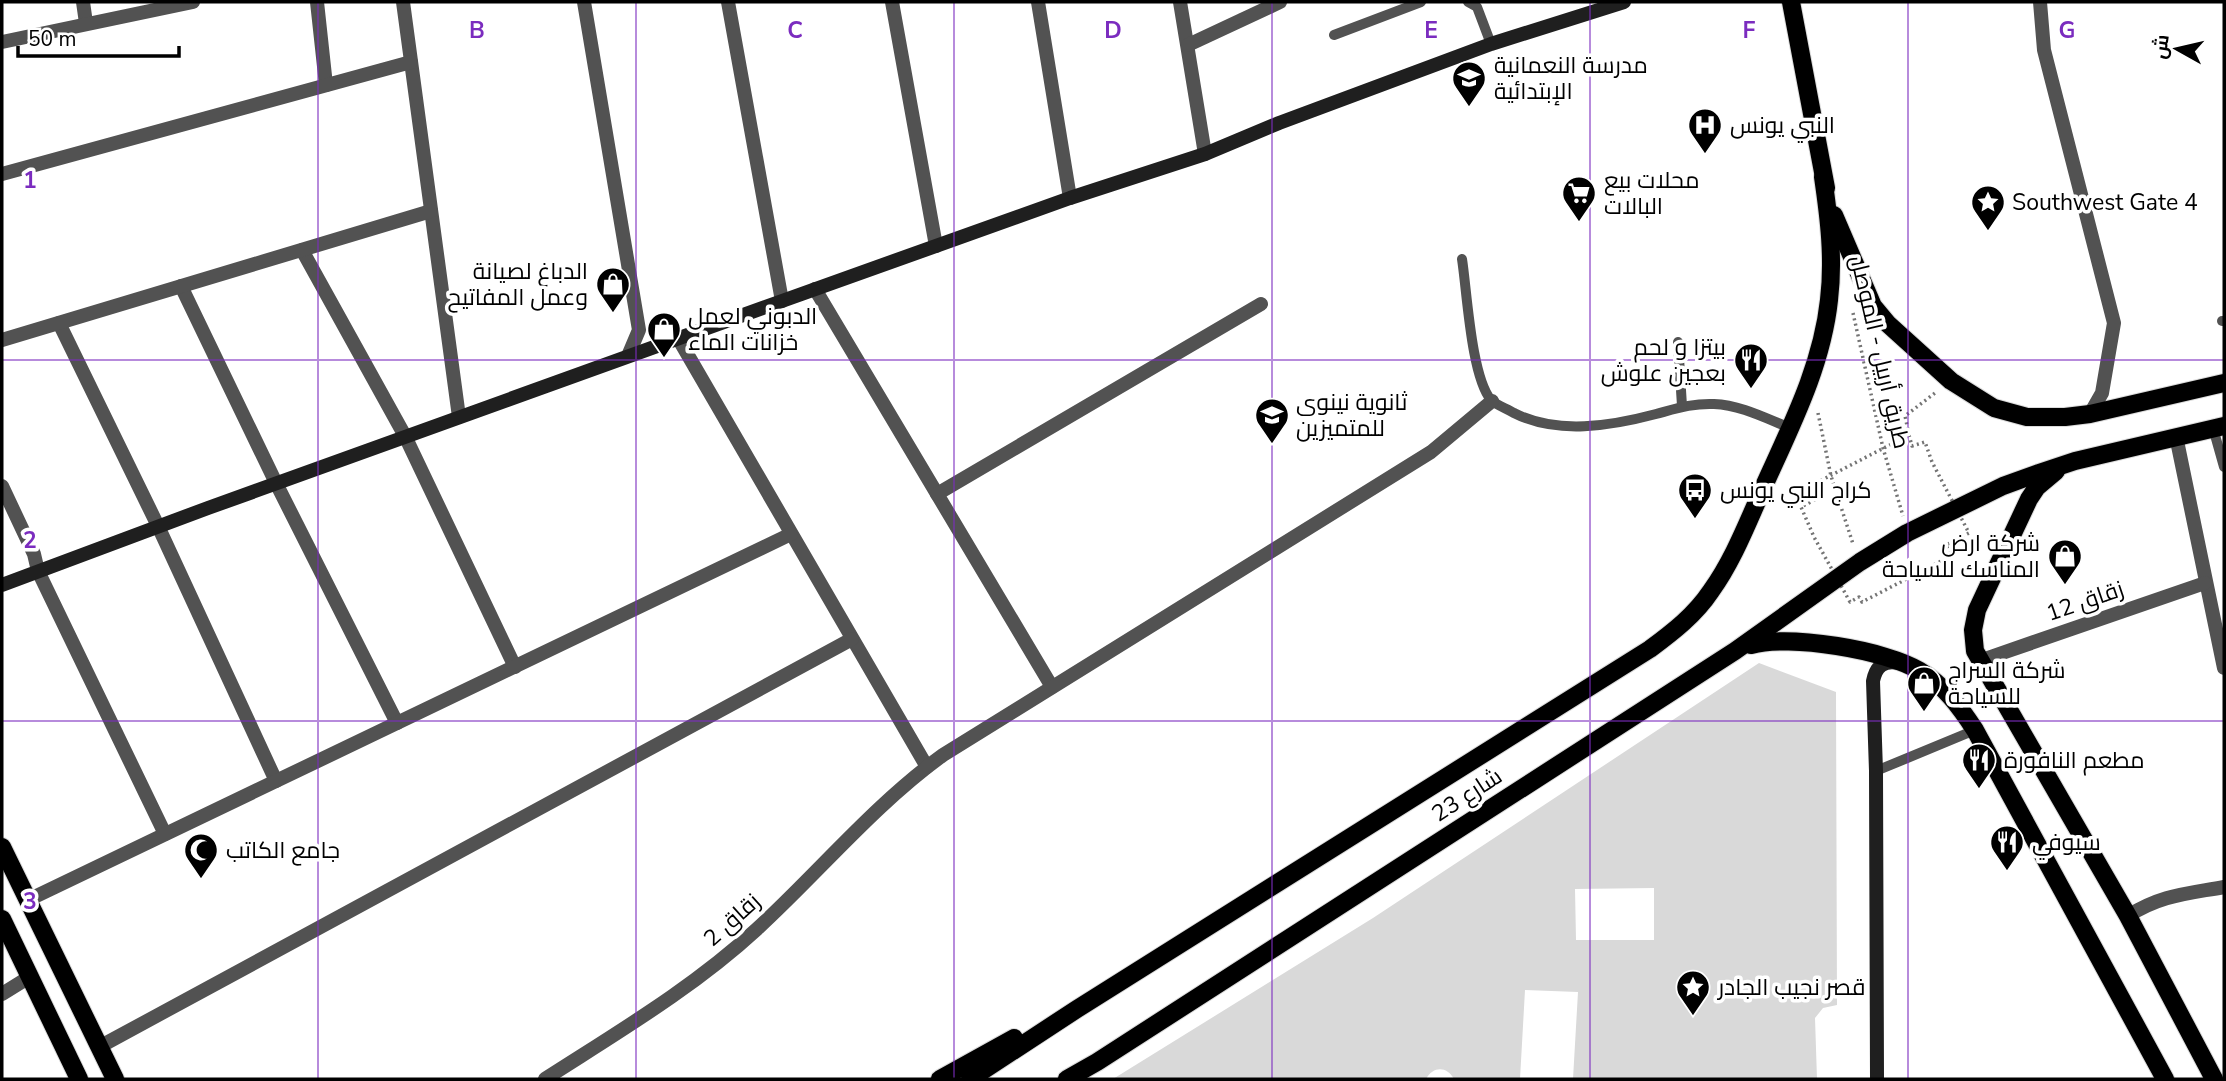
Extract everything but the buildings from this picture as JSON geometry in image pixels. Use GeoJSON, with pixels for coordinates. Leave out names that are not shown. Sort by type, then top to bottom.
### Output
{"type":"FeatureCollection","features":[{"type":"Feature","properties":{"kind":"main road"},"geometry":{"type":"LineString","coordinates":[[1791,2],[1823,177],[1834,216],[1873,306],[1895,331],[1951,381],[1980,400],[2010,414],[2047,418],[2090,414],[2224,383]]}},
{"type":"Feature","properties":{"kind":"main road","name":"شارع 23"},"geometry":{"type":"LineString","coordinates":[[1077,1009],[1650,649],[1691,617],[1711,592],[1728,563],[1790,428],[1815,365],[1829,301],[1831,248],[1823,177]]}},
{"type":"Feature","properties":{"kind":"main road"},"geometry":{"type":"LineString","coordinates":[[2214,1079],[2128,916],[1979,662],[1973,640],[1974,620],[2022,514],[2033,493],[2047,477],[2075,461],[2219,427]]}},
{"type":"Feature","properties":{"kind":"main road","name":"شارع 23"},"geometry":{"type":"LineString","coordinates":[[1097,1062],[1735,651],[1860,562],[1907,533],[2003,486],[2075,461]]}},
{"type":"Feature","properties":{"kind":"main road"},"geometry":{"type":"LineString","coordinates":[[1735,651],[1770,640],[1791,640],[1844,648],[1901,663],[1919,670],[1938,684],[1958,705],[1975,730],[2165,1079]]}},
{"type":"Feature","properties":{"kind":"main road"},"geometry":{"type":"LineString","coordinates":[[2,847],[115,1079]]}},
{"type":"Feature","properties":{"kind":"main road"},"geometry":{"type":"LineString","coordinates":[[2,919],[79,1079]]}},
{"type":"Feature","properties":{"kind":"main road"},"geometry":{"type":"LineString","coordinates":[[940,1079],[1000,1044],[1077,1009]]}},
{"type":"Feature","properties":{"kind":"main road"},"geometry":{"type":"LineString","coordinates":[[970,1079],[1077,1009]]}},
{"type":"Feature","properties":{"kind":"main road"},"geometry":{"type":"LineString","coordinates":[[1067,1079],[1097,1062]]}},
{"type":"Feature","properties":{"kind":"main road"},"geometry":{"type":"LineString","coordinates":[[1075,1079],[1097,1062]]}},
{"type":"Feature","properties":{"kind":"street"},"geometry":{"type":"LineString","coordinates":[[83,2],[86,23]]}},
{"type":"Feature","properties":{"kind":"street"},"geometry":{"type":"LineString","coordinates":[[2,42],[193,2]]}},
{"type":"Feature","properties":{"kind":"street"},"geometry":{"type":"LineString","coordinates":[[317,2],[326,85]]}},
{"type":"Feature","properties":{"kind":"street"},"geometry":{"type":"LineString","coordinates":[[403,2],[459,417]]}},
{"type":"Feature","properties":{"kind":"street"},"geometry":{"type":"LineString","coordinates":[[584,2],[639,330],[628,356]]}},
{"type":"Feature","properties":{"kind":"street"},"geometry":{"type":"LineString","coordinates":[[728,2],[782,301]]}},
{"type":"Feature","properties":{"kind":"street"},"geometry":{"type":"LineString","coordinates":[[892,2],[936,246]]}},
{"type":"Feature","properties":{"kind":"street"},"geometry":{"type":"LineString","coordinates":[[1038,2],[1070,198]]}},
{"type":"Feature","properties":{"kind":"street"},"geometry":{"type":"LineString","coordinates":[[1180,2],[1205,153]]}},
{"type":"Feature","properties":{"kind":"street"},"geometry":{"type":"LineString","coordinates":[[1188,45],[1280,2]]}},
{"type":"Feature","properties":{"kind":"street"},"geometry":{"type":"LineString","coordinates":[[2,585],[405,436],[1070,198],[1205,153],[1491,44],[1624,2]]}},
{"type":"Feature","properties":{"kind":"street"},"geometry":{"type":"LineString","coordinates":[[2040,2],[2044,50],[2114,323],[2102,393],[2090,414]]}},
{"type":"Feature","properties":{"kind":"street"},"geometry":{"type":"LineString","coordinates":[[2,174],[411,62]]}},
{"type":"Feature","properties":{"kind":"street"},"geometry":{"type":"LineString","coordinates":[[2,340],[431,211]]}},
{"type":"Feature","properties":{"kind":"street"},"geometry":{"type":"LineString","coordinates":[[302,250],[405,436],[514,667]]}},
{"type":"Feature","properties":{"kind":"street"},"geometry":{"type":"LineString","coordinates":[[181,286],[276,483],[397,723]]}},
{"type":"Feature","properties":{"kind":"street"},"geometry":{"type":"LineString","coordinates":[[815,289],[1052,687]]}},
{"type":"Feature","properties":{"kind":"street"},"geometry":{"type":"LineString","coordinates":[[937,494],[1261,304]]}},
{"type":"Feature","properties":{"kind":"street"},"geometry":{"type":"LineString","coordinates":[[60,323],[276,781]]}},
{"type":"Feature","properties":{"kind":"street"},"geometry":{"type":"LineString","coordinates":[[678,338],[927,767]]}},
{"type":"Feature","properties":{"kind":"street","name":"زقاق 2"},"geometry":{"type":"LineString","coordinates":[[545,1079],[664,1002],[727,956],[927,767],[957,745],[1431,452],[1492,401]]}},
{"type":"Feature","properties":{"kind":"street"},"geometry":{"type":"LineString","coordinates":[[2176,436],[2224,668]]}},
{"type":"Feature","properties":{"kind":"street"},"geometry":{"type":"LineString","coordinates":[[2,486],[34,554],[37,571],[165,834]]}},
{"type":"Feature","properties":{"kind":"street"},"geometry":{"type":"LineString","coordinates":[[27,900],[791,534]]}},
{"type":"Feature","properties":{"kind":"street","name":"زقاق 12"},"geometry":{"type":"LineString","coordinates":[[1979,662],[2205,583]]}},
{"type":"Feature","properties":{"kind":"street"},"geometry":{"type":"LineString","coordinates":[[99,1047],[852,639]]}},
{"type":"Feature","properties":{"kind":"street"},"geometry":{"type":"LineString","coordinates":[[1877,1079],[1876,771],[1872,692],[1874,674],[1880,665],[1901,663]]}},
{"type":"Feature","properties":{"kind":"street"},"geometry":{"type":"LineString","coordinates":[[2128,916],[2163,898],[2224,887]]}},
{"type":"Feature","properties":{"kind":"street"},"geometry":{"type":"LineString","coordinates":[[2,994],[31,976]]}},
{"type":"Feature","properties":{"kind":"lane"},"geometry":{"type":"LineString","coordinates":[[1334,35],[1422,2]]}},
{"type":"Feature","properties":{"kind":"lane"},"geometry":{"type":"LineString","coordinates":[[1468,2],[1477,7],[1491,44]]}},
{"type":"Feature","properties":{"kind":"lane"},"geometry":{"type":"LineString","coordinates":[[1462,259],[1478,366],[1492,401],[1525,418],[1559,427],[1615,422],[1682,406],[1713,404],[1738,407],[1790,428]]}},
{"type":"Feature","properties":{"kind":"lane"},"geometry":{"type":"LineString","coordinates":[[1678,342],[1682,406]]}},
{"type":"Feature","properties":{"kind":"lane"},"geometry":{"type":"LineString","coordinates":[[2219,427],[2224,467]]}},
{"type":"Feature","properties":{"kind":"lane"},"geometry":{"type":"LineString","coordinates":[[1876,771],[1975,730]]}},
{"type":"Feature","properties":{"kind":"path","name":"طريق أربيل - الموصل"},"geometry":{"type":"LineString","coordinates":[[1853,313],[1883,448],[1907,533]]}},
{"type":"Feature","properties":{"kind":"path"},"geometry":{"type":"LineString","coordinates":[[1909,435],[1816,484],[1819,497],[1801,507],[1814,537],[1850,602],[1859,597],[1862,602],[1951,556],[1946,545],[1969,533],[1931,462],[1925,442],[1912,446],[1905,416],[1951,381]]}},
{"type":"Feature","properties":{"kind":"path"},"geometry":{"type":"LineString","coordinates":[[1817,410],[1831,477],[1860,562]]}},
{"type":"Feature","properties":{"kind":"shaded area"},"geometry":{"type":"Polygon","coordinates":[[[1759,663],[1836,692],[1837,1005],[1823,1008],[1815,1018],[1817,1079],[1573,1079],[1578,992],[1525,990],[1520,1079],[1454,1079],[1448,1072],[1440,1069],[1432,1072],[1426,1079],[1113,1079],[1373,918],[1759,663]],[[1654,888],[1575,889],[1576,940],[1654,940],[1654,888]]]}},
{"type":"Feature","properties":{"kind":"place","name":"مدرسة النعمانية الإبتدائية"},"geometry":{"type":"Point","coordinates":[1469,108]}},
{"type":"Feature","properties":{"kind":"place","name":"النبي يونس"},"geometry":{"type":"Point","coordinates":[1705,155]}},
{"type":"Feature","properties":{"kind":"place","name":"محلات بيع البالات"},"geometry":{"type":"Point","coordinates":[1579,223]}},
{"type":"Feature","properties":{"kind":"place","name":"Southwest Gate 4"},"geometry":{"type":"Point","coordinates":[1988,232]}},
{"type":"Feature","properties":{"kind":"place","name":"الدباغ لصيانة وعمل المفاتيح"},"geometry":{"type":"Point","coordinates":[613,314]}},
{"type":"Feature","properties":{"kind":"place","name":"الدبوني لعمل خزانات الماء"},"geometry":{"type":"Point","coordinates":[664,359]}},
{"type":"Feature","properties":{"kind":"place","name":"بيتزا و لحم بعجين علوش"},"geometry":{"type":"Point","coordinates":[1751,390]}},
{"type":"Feature","properties":{"kind":"place","name":"ثانوية نينوى للمتميزين"},"geometry":{"type":"Point","coordinates":[1272,445]}},
{"type":"Feature","properties":{"kind":"place","name":"كراج النبي يونس"},"geometry":{"type":"Point","coordinates":[1695,520]}},
{"type":"Feature","properties":{"kind":"place","name":"شركة ارض المناسك للسياحة"},"geometry":{"type":"Point","coordinates":[2065,586]}},
{"type":"Feature","properties":{"kind":"place","name":"شركة السراج للسياحة"},"geometry":{"type":"Point","coordinates":[1924,713]}},
{"type":"Feature","properties":{"kind":"place","name":"مطعم النافورة"},"geometry":{"type":"Point","coordinates":[1979,790]}},
{"type":"Feature","properties":{"kind":"place","name":"سيوفي"},"geometry":{"type":"Point","coordinates":[2007,872]}},
{"type":"Feature","properties":{"kind":"place","name":"جامع الكاتب"},"geometry":{"type":"Point","coordinates":[201,880]}},
{"type":"Feature","properties":{"kind":"place","name":"قصر نجيب الجادر"},"geometry":{"type":"Point","coordinates":[1693,1017]}}]}
